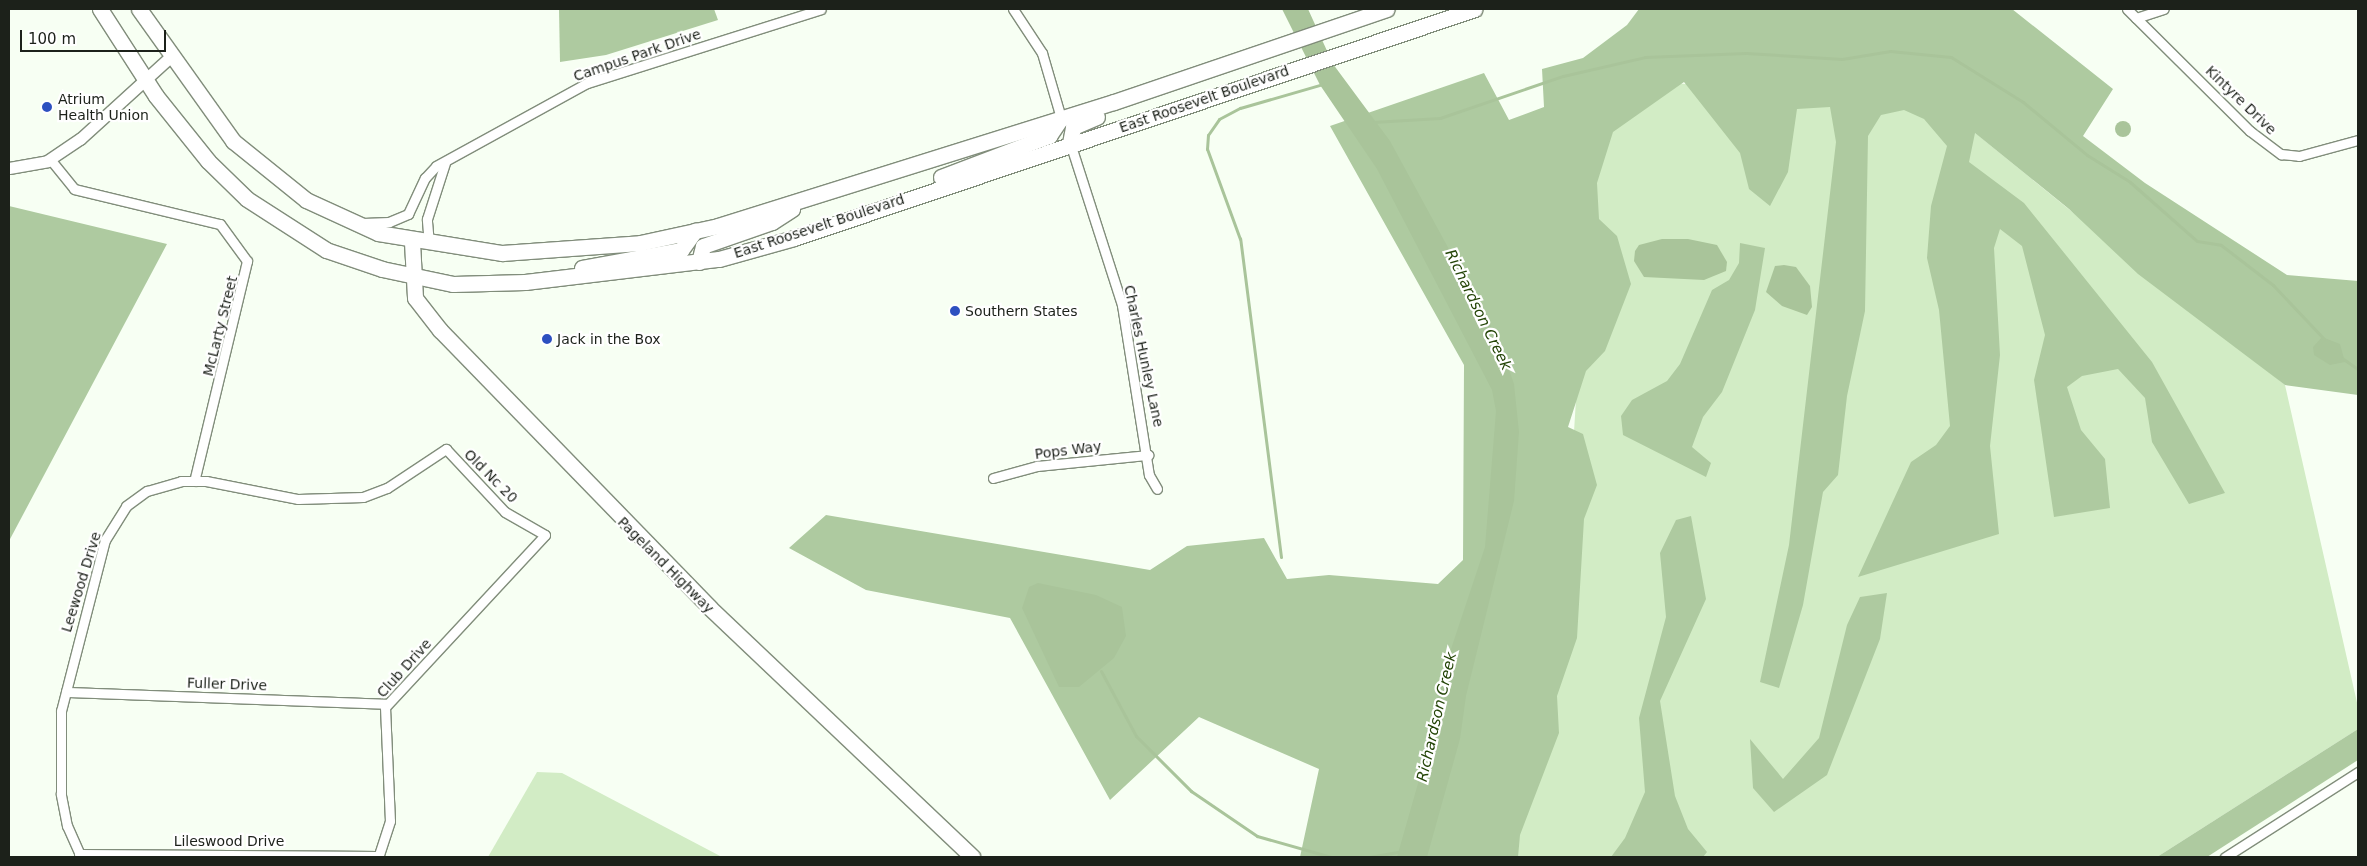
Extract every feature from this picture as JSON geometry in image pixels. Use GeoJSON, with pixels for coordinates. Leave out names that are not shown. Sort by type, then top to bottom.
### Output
{"type":"FeatureCollection","features":[{"type":"Feature","properties":{"kind":"highway","name":"East Roosevelt Boulevard"},"geometry":{"type":"LineString","coordinates":[[100,9],[145,79],[208,161],[247,199],[326,250],[411,275],[453,284],[538,281],[699,262],[794,238],[903,199],[1475,9]]}},
{"type":"Feature","properties":{"kind":"highway","name":"East Roosevelt Boulevard"},"geometry":{"type":"LineString","coordinates":[[139,9],[170,56],[233,140],[256,164],[306,200],[356,223],[412,242],[502,253],[640,243],[695,231],[806,200],[1061,118],[1387,9]]}},
{"type":"Feature","properties":{"kind":"highway"},"geometry":{"type":"LineString","coordinates":[[1070,143],[1076,125],[1164,92],[1208,69]]}},
{"type":"Feature","properties":{"kind":"highway"},"geometry":{"type":"LineString","coordinates":[[903,199],[957,170],[1049,136],[1061,118]]}},
{"type":"Feature","properties":{"kind":"highway"},"geometry":{"type":"LineString","coordinates":[[699,262],[704,246],[772,222],[806,200]]}},
{"type":"Feature","properties":{"kind":"highway"},"geometry":{"type":"LineString","coordinates":[[538,281],[553,272],[681,250],[695,231]]}},
{"type":"Feature","properties":{"kind":"highway","name":"Pageland Highway"},"geometry":{"type":"LineString","coordinates":[[412,242],[411,275],[415,298],[440,330],[602,501],[972,857]]}},
{"type":"Feature","properties":{"kind":"main road"},"geometry":{"type":"LineString","coordinates":[[9,168],[50,159],[80,139],[170,56]]}},
{"type":"Feature","properties":{"kind":"street","name":"Campus Park Drive"},"geometry":{"type":"LineString","coordinates":[[356,223],[389,222],[408,214],[425,178],[445,163],[587,83],[821,9]]}},
{"type":"Feature","properties":{"kind":"street"},"geometry":{"type":"LineString","coordinates":[[1013,9],[1042,53],[1061,118]]}},
{"type":"Feature","properties":{"kind":"street","name":"Kintyre Drive"},"geometry":{"type":"LineString","coordinates":[[2127,9],[2250,131],[2281,154],[2299,156],[2358,140]]}},
{"type":"Feature","properties":{"kind":"street"},"geometry":{"type":"LineString","coordinates":[[2136,18],[2164,9]]}},
{"type":"Feature","properties":{"kind":"street","name":"Charles Hunley Lane"},"geometry":{"type":"LineString","coordinates":[[1070,143],[1122,305],[1148,455],[1149,475],[1157,489]]}},
{"type":"Feature","properties":{"kind":"street","name":"McLarty Street"},"geometry":{"type":"LineString","coordinates":[[50,159],[74,189],[216,222],[235,239],[247,261],[194,481]]}},
{"type":"Feature","properties":{"kind":"street"},"geometry":{"type":"LineString","coordinates":[[430,244],[427,219],[445,163]]}},
{"type":"Feature","properties":{"kind":"street","name":"Leewood Drive"},"geometry":{"type":"LineString","coordinates":[[80,855],[61,794],[61,711],[106,540],[126,506],[147,491],[194,481],[298,499],[356,498],[387,488],[446,449]]}},
{"type":"Feature","properties":{"kind":"street","name":"Old Nc 20"},"geometry":{"type":"LineString","coordinates":[[446,449],[505,512],[545,536]]}},
{"type":"Feature","properties":{"kind":"street","name":"Pops Way"},"geometry":{"type":"LineString","coordinates":[[993,478],[1047,465],[1148,455]]}},
{"type":"Feature","properties":{"kind":"street","name":"Club Drive"},"geometry":{"type":"LineString","coordinates":[[378,857],[390,821],[387,704],[545,536]]}},
{"type":"Feature","properties":{"kind":"street","name":"Fuller Drive"},"geometry":{"type":"LineString","coordinates":[[66,692],[387,704]]}},
{"type":"Feature","properties":{"kind":"street"},"geometry":{"type":"LineString","coordinates":[[2225,857],[2358,772]]}},
{"type":"Feature","properties":{"kind":"street","name":"Lileswood Drive"},"geometry":{"type":"LineString","coordinates":[[80,855],[378,857]]}},
{"type":"Feature","properties":{"kind":"shaded area"},"geometry":{"type":"Polygon","coordinates":[[[559,9],[714,9],[718,20],[606,55],[560,62],[559,9]]]}},
{"type":"Feature","properties":{"kind":"shaded area"},"geometry":{"type":"Polygon","coordinates":[[[1639,9],[2012,9],[2113,89],[2083,136],[2145,183],[2287,275],[2358,281],[2358,395],[2285,385],[2138,274],[2069,209],[1975,133],[1969,162],[2024,203],[2152,362],[2225,493],[2189,504],[2152,442],[2145,398],[2118,369],[2082,376],[2067,387],[2081,430],[2105,459],[2110,508],[2054,517],[2034,380],[2045,335],[2022,246],[2000,229],[1994,248],[2000,355],[1990,446],[1999,534],[1858,577],[1911,462],[1936,445],[1950,426],[1939,310],[1927,258],[1931,206],[1947,146],[1924,119],[1904,110],[1881,115],[1868,136],[1865,311],[1847,396],[1838,475],[1823,492],[1803,605],[1779,688],[1760,682],[1789,545],[1836,142],[1830,107],[1797,109],[1788,172],[1770,206],[1749,189],[1740,153],[1684,82],[1613,132],[1597,183],[1599,219],[1617,236],[1631,284],[1605,351],[1586,371],[1568,427],[1583,434],[1597,485],[1584,519],[1577,638],[1557,696],[1559,733],[1520,835],[1518,857],[1300,857],[1319,769],[1199,717],[1110,800],[1010,618],[866,590],[789,548],[826,515],[1150,570],[1187,546],[1264,538],[1287,579],[1329,575],[1438,584],[1463,560],[1464,365],[1330,126],[1484,73],[1509,120],[1544,107],[1542,69],[1583,58],[1627,25],[1639,9]]]}},
{"type":"Feature","properties":{"kind":"shaded area"},"geometry":{"type":"Polygon","coordinates":[[[1668,83],[1931,97],[2285,385],[2358,707],[2358,729],[2157,857],[1479,857],[1564,591],[1594,113],[1668,83]]]}},
{"type":"Feature","properties":{"kind":"shaded area"},"geometry":{"type":"Polygon","coordinates":[[[9,206],[167,244],[9,541],[9,206]]]}},
{"type":"Feature","properties":{"kind":"shaded area"},"geometry":{"type":"Polygon","coordinates":[[[1740,243],[1765,248],[1755,310],[1722,392],[1703,417],[1692,447],[1711,463],[1706,477],[1623,435],[1621,416],[1632,400],[1667,381],[1680,364],[1712,290],[1729,280],[1739,263],[1740,243]]]}},
{"type":"Feature","properties":{"kind":"shaded area"},"geometry":{"type":"Polygon","coordinates":[[[1691,516],[1706,599],[1660,701],[1675,796],[1688,829],[1707,852],[1703,857],[1611,857],[1625,838],[1645,792],[1639,718],[1666,617],[1660,553],[1676,520],[1691,516]]]}},
{"type":"Feature","properties":{"kind":"shaded area"},"geometry":{"type":"Polygon","coordinates":[[[1887,593],[1880,639],[1827,775],[1774,812],[1753,788],[1750,739],[1783,779],[1819,738],[1847,625],[1860,597],[1887,593]]]}},
{"type":"Feature","properties":{"kind":"shaded area"},"geometry":{"type":"Polygon","coordinates":[[[2358,729],[2358,760],[2207,857],[2157,857],[2358,729]]]}},
{"type":"Feature","properties":{"kind":"shaded area"},"geometry":{"type":"Polygon","coordinates":[[[537,772],[562,773],[722,857],[488,857],[537,772]]]}},
{"type":"Feature","properties":{"kind":"water","name":"Richardson Creek"},"geometry":{"type":"Polygon","coordinates":[[[1282,9],[1308,9],[1333,64],[1390,141],[1499,341],[1514,384],[1519,432],[1514,501],[1466,696],[1460,739],[1427,857],[1397,857],[1423,766],[1441,679],[1485,547],[1496,411],[1492,390],[1377,169],[1320,85],[1282,9]]]}},
{"type":"Feature","properties":{"kind":"water"},"geometry":{"type":"Polygon","coordinates":[[[2123,121],[2129,123],[2131,129],[2129,135],[2123,137],[2117,135],[2115,129],[2117,123],[2123,121]]]}},
{"type":"Feature","properties":{"kind":"water"},"geometry":{"type":"Polygon","coordinates":[[[1662,239],[1688,239],[1717,245],[1727,262],[1726,271],[1704,280],[1644,277],[1634,261],[1635,251],[1639,245],[1662,239]]]}},
{"type":"Feature","properties":{"kind":"water"},"geometry":{"type":"Polygon","coordinates":[[[1775,266],[1796,267],[1810,286],[1812,307],[1807,315],[1782,306],[1766,292],[1775,266]]]}},
{"type":"Feature","properties":{"kind":"water"},"geometry":{"type":"Polygon","coordinates":[[[2322,337],[2340,344],[2345,362],[2330,365],[2314,355],[2313,347],[2322,337]]]}},
{"type":"Feature","properties":{"kind":"water"},"geometry":{"type":"Polygon","coordinates":[[[1038,583],[1096,595],[1122,607],[1126,636],[1114,658],[1079,687],[1059,687],[1022,608],[1029,587],[1038,583]]]}},
{"type":"Feature","properties":{"kind":"waterway"},"geometry":{"type":"LineString","coordinates":[[1373,122],[1440,118],[1563,76],[1645,57],[1746,53],[1842,59],[1890,51],[1951,57],[2023,102],[2087,155],[2130,182],[2197,241],[2221,245],[2273,285],[2324,339]]}},
{"type":"Feature","properties":{"kind":"waterway"},"geometry":{"type":"LineString","coordinates":[[1281,557],[1240,239],[1207,149],[1208,135],[1219,119],[1240,108],[1323,84]]}},
{"type":"Feature","properties":{"kind":"waterway"},"geometry":{"type":"LineString","coordinates":[[2342,358],[2358,369]]}},
{"type":"Feature","properties":{"kind":"waterway"},"geometry":{"type":"LineString","coordinates":[[1101,671],[1136,736],[1191,791],[1257,836],[1331,857]]}},
{"type":"Feature","properties":{"kind":"waterway"},"geometry":{"type":"LineString","coordinates":[[1369,857],[1403,851]]}},
{"type":"Feature","properties":{"kind":"place","name":"Atrium Health Union"},"geometry":{"type":"Point","coordinates":[47,107]}},
{"type":"Feature","properties":{"kind":"place","name":"Southern States"},"geometry":{"type":"Point","coordinates":[955,311]}},
{"type":"Feature","properties":{"kind":"place","name":"Jack in the Box"},"geometry":{"type":"Point","coordinates":[547,339]}}]}
